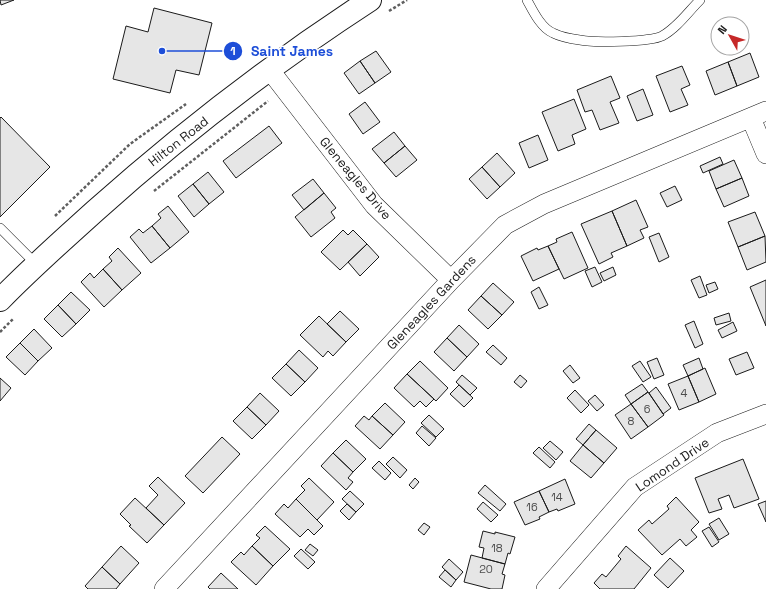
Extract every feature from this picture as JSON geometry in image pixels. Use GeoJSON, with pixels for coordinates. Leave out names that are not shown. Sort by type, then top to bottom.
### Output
{"type":"FeatureCollection","features":[{"type":"Feature","properties":{"kind":"street","name":"Hilton Road"},"geometry":{"type":"LineString","coordinates":[[2,292],[36,264],[149,164],[269,69],[379,6]]}},
{"type":"Feature","properties":{"kind":"street","name":"Gleneagles Drive"},"geometry":{"type":"LineString","coordinates":[[269,69],[374,205],[451,280]]}},
{"type":"Feature","properties":{"kind":"street","name":"Gleneagles Gardens"},"geometry":{"type":"LineString","coordinates":[[164,589],[451,280],[505,225],[544,204],[759,115]]}},
{"type":"Feature","properties":{"kind":"street"},"geometry":{"type":"LineString","coordinates":[[759,115],[766,154]]}},
{"type":"Feature","properties":{"kind":"street","name":"Lomond Drive"},"geometry":{"type":"LineString","coordinates":[[546,589],[635,487],[718,433],[766,414]]}},
{"type":"Feature","properties":{"kind":"lane"},"geometry":{"type":"LineString","coordinates":[[527,0],[543,25],[553,33],[581,40],[617,41],[652,40],[661,36],[672,30],[700,0]]}},
{"type":"Feature","properties":{"kind":"lane"},"geometry":{"type":"LineString","coordinates":[[0,228],[36,264]]}},
{"type":"Feature","properties":{"kind":"path"},"geometry":{"type":"LineString","coordinates":[[379,6],[407,0]]}},
{"type":"Feature","properties":{"kind":"path"},"geometry":{"type":"LineString","coordinates":[[149,195],[284,89]]}},
{"type":"Feature","properties":{"kind":"path"},"geometry":{"type":"LineString","coordinates":[[0,332],[16,315]]}},
{"type":"Feature","properties":{"kind":"building"},"geometry":{"type":"Polygon","coordinates":[[[0,0],[14,0],[1,5],[0,0]]]}},
{"type":"Feature","properties":{"kind":"building"},"geometry":{"type":"Polygon","coordinates":[[[154,8],[212,23],[199,75],[176,70],[170,93],[113,79],[126,26],[148,32],[154,8]]]}},
{"type":"Feature","properties":{"kind":"building"},"geometry":{"type":"Polygon","coordinates":[[[376,51],[391,72],[375,83],[360,61],[376,51]]]}},
{"type":"Feature","properties":{"kind":"building"},"geometry":{"type":"Polygon","coordinates":[[[750,53],[759,77],[737,86],[728,62],[743,56],[750,56],[750,53]]]}},
{"type":"Feature","properties":{"kind":"building"},"geometry":{"type":"Polygon","coordinates":[[[360,61],[375,83],[359,94],[344,73],[360,61]]]}},
{"type":"Feature","properties":{"kind":"building"},"geometry":{"type":"Polygon","coordinates":[[[728,62],[737,86],[715,95],[706,71],[728,62]]]}},
{"type":"Feature","properties":{"kind":"building"},"geometry":{"type":"Polygon","coordinates":[[[682,66],[690,85],[681,89],[688,105],[670,112],[656,76],[682,66]]]}},
{"type":"Feature","properties":{"kind":"building"},"geometry":{"type":"Polygon","coordinates":[[[611,76],[620,98],[610,102],[619,123],[600,130],[592,110],[585,112],[577,90],[611,76]]]}},
{"type":"Feature","properties":{"kind":"building"},"geometry":{"type":"Polygon","coordinates":[[[643,89],[653,115],[637,121],[627,96],[643,89]]]}},
{"type":"Feature","properties":{"kind":"building"},"geometry":{"type":"Polygon","coordinates":[[[574,99],[586,129],[572,135],[575,144],[558,151],[542,112],[574,99]]]}},
{"type":"Feature","properties":{"kind":"building"},"geometry":{"type":"Polygon","coordinates":[[[365,102],[380,122],[363,134],[349,114],[365,102]]]}},
{"type":"Feature","properties":{"kind":"building"},"geometry":{"type":"Polygon","coordinates":[[[1,117],[50,167],[0,217],[0,118],[1,117]]]}},
{"type":"Feature","properties":{"kind":"building"},"geometry":{"type":"Polygon","coordinates":[[[269,126],[282,143],[236,178],[223,161],[269,126]]]}},
{"type":"Feature","properties":{"kind":"building"},"geometry":{"type":"Polygon","coordinates":[[[394,132],[405,146],[384,163],[372,149],[394,132]]]}},
{"type":"Feature","properties":{"kind":"building"},"geometry":{"type":"Polygon","coordinates":[[[538,135],[548,160],[529,168],[519,143],[538,135]]]}},
{"type":"Feature","properties":{"kind":"building"},"geometry":{"type":"Polygon","coordinates":[[[405,146],[417,160],[396,177],[384,163],[405,146]]]}},
{"type":"Feature","properties":{"kind":"building"},"geometry":{"type":"Polygon","coordinates":[[[497,153],[515,173],[500,187],[482,167],[497,153]]]}},
{"type":"Feature","properties":{"kind":"building"},"geometry":{"type":"Polygon","coordinates":[[[720,157],[723,164],[703,173],[700,166],[720,157]]]}},
{"type":"Feature","properties":{"kind":"building"},"geometry":{"type":"Polygon","coordinates":[[[734,160],[742,178],[716,189],[709,171],[734,160]]]}},
{"type":"Feature","properties":{"kind":"building"},"geometry":{"type":"Polygon","coordinates":[[[482,167],[500,187],[487,199],[469,179],[482,167]]]}},
{"type":"Feature","properties":{"kind":"building"},"geometry":{"type":"Polygon","coordinates":[[[208,172],[224,192],[209,204],[193,184],[208,172]]]}},
{"type":"Feature","properties":{"kind":"building"},"geometry":{"type":"Polygon","coordinates":[[[742,178],[749,196],[724,207],[716,189],[742,178]]]}},
{"type":"Feature","properties":{"kind":"building"},"geometry":{"type":"Polygon","coordinates":[[[313,179],[324,193],[304,210],[292,195],[313,179]]]}},
{"type":"Feature","properties":{"kind":"building"},"geometry":{"type":"Polygon","coordinates":[[[193,184],[209,204],[194,217],[178,196],[193,184]]]}},
{"type":"Feature","properties":{"kind":"building"},"geometry":{"type":"Polygon","coordinates":[[[675,186],[682,200],[667,207],[660,193],[675,186]]]}},
{"type":"Feature","properties":{"kind":"building"},"geometry":{"type":"Polygon","coordinates":[[[324,193],[336,208],[331,212],[335,218],[311,237],[295,217],[324,193]]]}},
{"type":"Feature","properties":{"kind":"building"},"geometry":{"type":"Polygon","coordinates":[[[636,200],[648,227],[640,230],[644,238],[627,246],[612,211],[636,200]]]}},
{"type":"Feature","properties":{"kind":"building"},"geometry":{"type":"Polygon","coordinates":[[[168,206],[189,232],[170,248],[152,226],[161,218],[158,214],[168,206]]]}},
{"type":"Feature","properties":{"kind":"building"},"geometry":{"type":"Polygon","coordinates":[[[612,211],[627,246],[611,253],[613,257],[599,264],[581,224],[612,211]]]}},
{"type":"Feature","properties":{"kind":"building"},"geometry":{"type":"Polygon","coordinates":[[[755,212],[765,236],[738,247],[728,222],[755,212]]]}},
{"type":"Feature","properties":{"kind":"building"},"geometry":{"type":"Polygon","coordinates":[[[152,226],[170,248],[151,263],[130,237],[139,229],[143,233],[152,226]]]}},
{"type":"Feature","properties":{"kind":"building"},"geometry":{"type":"Polygon","coordinates":[[[343,230],[348,235],[353,230],[367,244],[340,270],[321,252],[343,230]]]}},
{"type":"Feature","properties":{"kind":"building"},"geometry":{"type":"Polygon","coordinates":[[[572,232],[588,268],[564,279],[548,246],[557,242],[556,239],[572,232]]]}},
{"type":"Feature","properties":{"kind":"building"},"geometry":{"type":"Polygon","coordinates":[[[659,233],[669,257],[659,262],[649,237],[659,233]]]}},
{"type":"Feature","properties":{"kind":"building"},"geometry":{"type":"Polygon","coordinates":[[[765,236],[766,262],[747,270],[738,247],[765,236]]]}},
{"type":"Feature","properties":{"kind":"building"},"geometry":{"type":"Polygon","coordinates":[[[367,244],[379,257],[360,276],[348,262],[367,244]]]}},
{"type":"Feature","properties":{"kind":"building"},"geometry":{"type":"Polygon","coordinates":[[[548,246],[559,269],[533,281],[521,256],[537,248],[538,250],[548,246]]]}},
{"type":"Feature","properties":{"kind":"building"},"geometry":{"type":"Polygon","coordinates":[[[118,248],[141,273],[122,290],[103,269],[112,261],[109,257],[118,248]]]}},
{"type":"Feature","properties":{"kind":"building"},"geometry":{"type":"Polygon","coordinates":[[[595,267],[602,282],[592,287],[585,271],[595,267]]]}},
{"type":"Feature","properties":{"kind":"building"},"geometry":{"type":"Polygon","coordinates":[[[613,267],[616,275],[604,281],[600,273],[613,267]]]}},
{"type":"Feature","properties":{"kind":"building"},"geometry":{"type":"Polygon","coordinates":[[[103,269],[122,290],[104,307],[81,282],[90,273],[94,278],[103,269]]]}},
{"type":"Feature","properties":{"kind":"building"},"geometry":{"type":"Polygon","coordinates":[[[700,276],[707,295],[699,298],[691,280],[700,276]]]}},
{"type":"Feature","properties":{"kind":"building"},"geometry":{"type":"Polygon","coordinates":[[[766,280],[766,326],[750,287],[766,280]]]}},
{"type":"Feature","properties":{"kind":"building"},"geometry":{"type":"Polygon","coordinates":[[[715,282],[718,289],[709,293],[706,285],[715,282]]]}},
{"type":"Feature","properties":{"kind":"building"},"geometry":{"type":"Polygon","coordinates":[[[493,283],[514,302],[502,315],[481,296],[493,283]]]}},
{"type":"Feature","properties":{"kind":"building"},"geometry":{"type":"Polygon","coordinates":[[[539,287],[548,305],[539,309],[531,292],[539,287]]]}},
{"type":"Feature","properties":{"kind":"building"},"geometry":{"type":"Polygon","coordinates":[[[71,292],[90,310],[76,324],[58,305],[71,292]]]}},
{"type":"Feature","properties":{"kind":"building"},"geometry":{"type":"Polygon","coordinates":[[[481,296],[502,315],[488,329],[468,310],[481,296]]]}},
{"type":"Feature","properties":{"kind":"building"},"geometry":{"type":"Polygon","coordinates":[[[58,305],[76,324],[62,337],[44,319],[58,305]]]}},
{"type":"Feature","properties":{"kind":"building"},"geometry":{"type":"Polygon","coordinates":[[[340,311],[359,329],[346,342],[327,324],[340,311]]]}},
{"type":"Feature","properties":{"kind":"building"},"geometry":{"type":"Polygon","coordinates":[[[729,313],[731,321],[716,325],[714,318],[729,313]]]}},
{"type":"Feature","properties":{"kind":"building"},"geometry":{"type":"Polygon","coordinates":[[[319,316],[346,342],[333,356],[328,351],[323,357],[300,335],[319,316]]]}},
{"type":"Feature","properties":{"kind":"building"},"geometry":{"type":"Polygon","coordinates":[[[694,321],[703,344],[695,348],[685,325],[694,321]]]}},
{"type":"Feature","properties":{"kind":"building"},"geometry":{"type":"Polygon","coordinates":[[[733,322],[737,331],[722,338],[718,330],[733,322]]]}},
{"type":"Feature","properties":{"kind":"building"},"geometry":{"type":"Polygon","coordinates":[[[459,325],[479,344],[467,357],[447,338],[459,325]]]}},
{"type":"Feature","properties":{"kind":"building"},"geometry":{"type":"Polygon","coordinates":[[[34,329],[52,348],[38,361],[20,343],[34,329]]]}},
{"type":"Feature","properties":{"kind":"building"},"geometry":{"type":"Polygon","coordinates":[[[447,338],[467,357],[454,371],[434,352],[447,338]]]}},
{"type":"Feature","properties":{"kind":"building"},"geometry":{"type":"Polygon","coordinates":[[[20,343],[38,361],[25,375],[6,357],[20,343]]]}},
{"type":"Feature","properties":{"kind":"building"},"geometry":{"type":"Polygon","coordinates":[[[493,345],[507,358],[501,365],[486,352],[493,345]]]}},
{"type":"Feature","properties":{"kind":"building"},"geometry":{"type":"Polygon","coordinates":[[[299,350],[318,368],[305,382],[286,364],[299,350]]]}},
{"type":"Feature","properties":{"kind":"building"},"geometry":{"type":"Polygon","coordinates":[[[747,352],[754,368],[736,375],[729,359],[747,352]]]}},
{"type":"Feature","properties":{"kind":"building"},"geometry":{"type":"Polygon","coordinates":[[[657,358],[664,375],[654,379],[647,362],[657,358]]]}},
{"type":"Feature","properties":{"kind":"building"},"geometry":{"type":"Polygon","coordinates":[[[699,358],[703,369],[688,376],[683,365],[699,358]]]}},
{"type":"Feature","properties":{"kind":"building"},"geometry":{"type":"Polygon","coordinates":[[[420,361],[448,388],[436,401],[407,374],[420,361]]]}},
{"type":"Feature","properties":{"kind":"building"},"geometry":{"type":"Polygon","coordinates":[[[640,361],[651,377],[643,382],[632,366],[640,361]]]}},
{"type":"Feature","properties":{"kind":"building"},"geometry":{"type":"Polygon","coordinates":[[[286,364],[305,382],[291,396],[272,378],[286,364]]]}},
{"type":"Feature","properties":{"kind":"building"},"geometry":{"type":"Polygon","coordinates":[[[570,365],[580,378],[573,383],[563,371],[570,365]]]}},
{"type":"Feature","properties":{"kind":"building"},"geometry":{"type":"Polygon","coordinates":[[[705,368],[716,394],[699,402],[688,376],[705,368]]]}},
{"type":"Feature","properties":{"kind":"building"},"geometry":{"type":"Polygon","coordinates":[[[407,374],[434,399],[426,407],[420,401],[414,407],[394,388],[407,374]]]}},
{"type":"Feature","properties":{"kind":"building"},"geometry":{"type":"Polygon","coordinates":[[[462,375],[477,388],[470,395],[456,382],[462,375]]]}},
{"type":"Feature","properties":{"kind":"building"},"geometry":{"type":"Polygon","coordinates":[[[520,375],[527,381],[521,388],[514,382],[520,375]]]}},
{"type":"Feature","properties":{"kind":"building"},"geometry":{"type":"Polygon","coordinates":[[[688,376],[699,402],[679,410],[668,384],[688,376]]]}},
{"type":"Feature","properties":{"kind":"building"},"geometry":{"type":"Polygon","coordinates":[[[0,378],[11,388],[0,401],[0,378]]]}},
{"type":"Feature","properties":{"kind":"building"},"geometry":{"type":"Polygon","coordinates":[[[642,384],[648,392],[631,404],[625,395],[642,384]]]}},
{"type":"Feature","properties":{"kind":"building"},"geometry":{"type":"Polygon","coordinates":[[[459,385],[473,398],[464,407],[450,394],[459,385]]]}},
{"type":"Feature","properties":{"kind":"building"},"geometry":{"type":"Polygon","coordinates":[[[656,387],[671,408],[663,414],[649,393],[656,387]]]}},
{"type":"Feature","properties":{"kind":"building"},"geometry":{"type":"Polygon","coordinates":[[[575,390],[589,405],[581,413],[567,398],[575,390]]]}},
{"type":"Feature","properties":{"kind":"building"},"geometry":{"type":"Polygon","coordinates":[[[648,392],[664,415],[648,427],[631,404],[648,392]]]}},
{"type":"Feature","properties":{"kind":"building"},"geometry":{"type":"Polygon","coordinates":[[[260,393],[279,411],[266,425],[247,407],[260,393]]]}},
{"type":"Feature","properties":{"kind":"building"},"geometry":{"type":"Polygon","coordinates":[[[595,395],[604,405],[597,411],[588,401],[595,395]]]}},
{"type":"Feature","properties":{"kind":"building"},"geometry":{"type":"Polygon","coordinates":[[[385,403],[405,422],[393,435],[372,416],[385,403]]]}},
{"type":"Feature","properties":{"kind":"building"},"geometry":{"type":"Polygon","coordinates":[[[631,404],[648,427],[631,439],[615,415],[631,404]]]}},
{"type":"Feature","properties":{"kind":"building"},"geometry":{"type":"Polygon","coordinates":[[[247,407],[266,425],[252,439],[233,421],[247,407]]]}},
{"type":"Feature","properties":{"kind":"building"},"geometry":{"type":"Polygon","coordinates":[[[429,415],[444,429],[436,437],[421,423],[429,415]]]}},
{"type":"Feature","properties":{"kind":"building"},"geometry":{"type":"Polygon","coordinates":[[[364,416],[369,420],[372,416],[393,435],[380,449],[355,426],[364,416]]]}},
{"type":"Feature","properties":{"kind":"building"},"geometry":{"type":"Polygon","coordinates":[[[589,424],[596,430],[583,445],[576,439],[589,424]]]}},
{"type":"Feature","properties":{"kind":"building"},"geometry":{"type":"Polygon","coordinates":[[[422,426],[436,438],[429,446],[416,433],[422,426]]]}},
{"type":"Feature","properties":{"kind":"building"},"geometry":{"type":"Polygon","coordinates":[[[596,430],[617,448],[604,463],[583,445],[596,430]]]}},
{"type":"Feature","properties":{"kind":"building"},"geometry":{"type":"Polygon","coordinates":[[[222,437],[240,454],[203,493],[185,476],[222,437]]]}},
{"type":"Feature","properties":{"kind":"building"},"geometry":{"type":"Polygon","coordinates":[[[346,440],[366,459],[353,472],[333,453],[346,440]]]}},
{"type":"Feature","properties":{"kind":"building"},"geometry":{"type":"Polygon","coordinates":[[[550,441],[563,452],[556,460],[543,448],[550,441]]]}},
{"type":"Feature","properties":{"kind":"building"},"geometry":{"type":"Polygon","coordinates":[[[583,445],[604,463],[591,478],[570,461],[583,445]]]}},
{"type":"Feature","properties":{"kind":"building"},"geometry":{"type":"Polygon","coordinates":[[[539,447],[555,462],[550,468],[533,453],[539,447]]]}},
{"type":"Feature","properties":{"kind":"building"},"geometry":{"type":"Polygon","coordinates":[[[333,453],[353,472],[348,478],[353,482],[346,490],[321,466],[333,453]]]}},
{"type":"Feature","properties":{"kind":"building"},"geometry":{"type":"Polygon","coordinates":[[[393,457],[407,470],[400,478],[386,464],[393,457]]]}},
{"type":"Feature","properties":{"kind":"building"},"geometry":{"type":"Polygon","coordinates":[[[743,459],[759,499],[734,508],[729,495],[718,499],[722,509],[709,513],[695,478],[743,459]]]}},
{"type":"Feature","properties":{"kind":"building"},"geometry":{"type":"Polygon","coordinates":[[[379,461],[391,473],[385,480],[372,468],[379,461]]]}},
{"type":"Feature","properties":{"kind":"building"},"geometry":{"type":"Polygon","coordinates":[[[158,477],[185,503],[164,525],[146,508],[158,495],[149,486],[158,477]]]}},
{"type":"Feature","properties":{"kind":"building"},"geometry":{"type":"Polygon","coordinates":[[[309,478],[334,502],[317,520],[296,499],[305,490],[301,486],[309,478]]]}},
{"type":"Feature","properties":{"kind":"building"},"geometry":{"type":"Polygon","coordinates":[[[415,478],[419,482],[413,489],[409,485],[415,478]]]}},
{"type":"Feature","properties":{"kind":"building"},"geometry":{"type":"Polygon","coordinates":[[[565,479],[575,504],[558,511],[557,509],[549,512],[539,491],[565,479]]]}},
{"type":"Feature","properties":{"kind":"building"},"geometry":{"type":"Polygon","coordinates":[[[485,485],[506,504],[500,511],[478,493],[485,485]]]}},
{"type":"Feature","properties":{"kind":"building"},"geometry":{"type":"Polygon","coordinates":[[[350,491],[364,504],[356,512],[342,499],[350,491]]]}},
{"type":"Feature","properties":{"kind":"building"},"geometry":{"type":"Polygon","coordinates":[[[539,491],[549,512],[539,517],[540,519],[525,525],[514,502],[539,491]]]}},
{"type":"Feature","properties":{"kind":"building"},"geometry":{"type":"Polygon","coordinates":[[[676,497],[699,522],[691,530],[697,537],[686,546],[680,539],[662,555],[638,530],[649,520],[652,524],[669,509],[667,506],[676,497]]]}},
{"type":"Feature","properties":{"kind":"building"},"geometry":{"type":"Polygon","coordinates":[[[135,498],[164,525],[147,543],[129,526],[131,525],[120,514],[135,498]]]}},
{"type":"Feature","properties":{"kind":"building"},"geometry":{"type":"Polygon","coordinates":[[[296,499],[323,526],[314,535],[308,529],[300,537],[275,514],[284,504],[288,508],[296,499]]]}},
{"type":"Feature","properties":{"kind":"building"},"geometry":{"type":"Polygon","coordinates":[[[766,501],[766,522],[758,504],[766,501]]]}},
{"type":"Feature","properties":{"kind":"building"},"geometry":{"type":"Polygon","coordinates":[[[483,502],[498,515],[491,522],[477,509],[483,502]]]}},
{"type":"Feature","properties":{"kind":"building"},"geometry":{"type":"Polygon","coordinates":[[[347,504],[356,512],[349,520],[340,511],[347,504]]]}},
{"type":"Feature","properties":{"kind":"building"},"geometry":{"type":"Polygon","coordinates":[[[719,518],[729,534],[719,540],[709,524],[719,518]]]}},
{"type":"Feature","properties":{"kind":"building"},"geometry":{"type":"Polygon","coordinates":[[[424,523],[430,527],[424,535],[418,530],[424,523]]]}},
{"type":"Feature","properties":{"kind":"building"},"geometry":{"type":"Polygon","coordinates":[[[265,526],[290,549],[273,566],[252,546],[260,538],[256,535],[265,526]]]}},
{"type":"Feature","properties":{"kind":"building"},"geometry":{"type":"Polygon","coordinates":[[[709,527],[719,542],[712,547],[702,531],[709,527]]]}},
{"type":"Feature","properties":{"kind":"building"},"geometry":{"type":"Polygon","coordinates":[[[483,531],[495,534],[495,532],[515,537],[510,554],[508,553],[505,564],[482,558],[484,548],[479,547],[483,531]]]}},
{"type":"Feature","properties":{"kind":"building"},"geometry":{"type":"Polygon","coordinates":[[[310,544],[318,550],[313,556],[305,550],[310,544]]]}},
{"type":"Feature","properties":{"kind":"building"},"geometry":{"type":"Polygon","coordinates":[[[121,546],[139,563],[120,584],[102,567],[121,546]]]}},
{"type":"Feature","properties":{"kind":"building"},"geometry":{"type":"Polygon","coordinates":[[[252,546],[273,566],[256,585],[231,562],[241,552],[244,555],[252,546]]]}},
{"type":"Feature","properties":{"kind":"building"},"geometry":{"type":"Polygon","coordinates":[[[626,546],[651,568],[634,589],[600,589],[594,583],[602,574],[606,577],[621,559],[618,556],[626,546]]]}},
{"type":"Feature","properties":{"kind":"building"},"geometry":{"type":"Polygon","coordinates":[[[301,549],[315,562],[308,569],[294,556],[301,549]]]}},
{"type":"Feature","properties":{"kind":"building"},"geometry":{"type":"Polygon","coordinates":[[[471,555],[505,564],[502,574],[505,575],[502,589],[491,589],[464,582],[471,555]]]}},
{"type":"Feature","properties":{"kind":"building"},"geometry":{"type":"Polygon","coordinates":[[[670,558],[684,571],[668,588],[654,575],[670,558]]]}},
{"type":"Feature","properties":{"kind":"building"},"geometry":{"type":"Polygon","coordinates":[[[449,559],[463,572],[456,580],[442,567],[449,559]]]}},
{"type":"Feature","properties":{"kind":"building"},"geometry":{"type":"Polygon","coordinates":[[[102,567],[120,584],[116,589],[88,589],[85,586],[102,567]]]}},
{"type":"Feature","properties":{"kind":"building"},"geometry":{"type":"Polygon","coordinates":[[[445,570],[456,580],[451,587],[439,577],[445,570]]]}},
{"type":"Feature","properties":{"kind":"building"},"geometry":{"type":"Polygon","coordinates":[[[221,573],[238,589],[210,589],[208,587],[221,573]]]}},
{"type":"Feature","properties":{"kind":"place","name":"Saint James"},"geometry":{"type":"Point","coordinates":[162,51]}}]}
